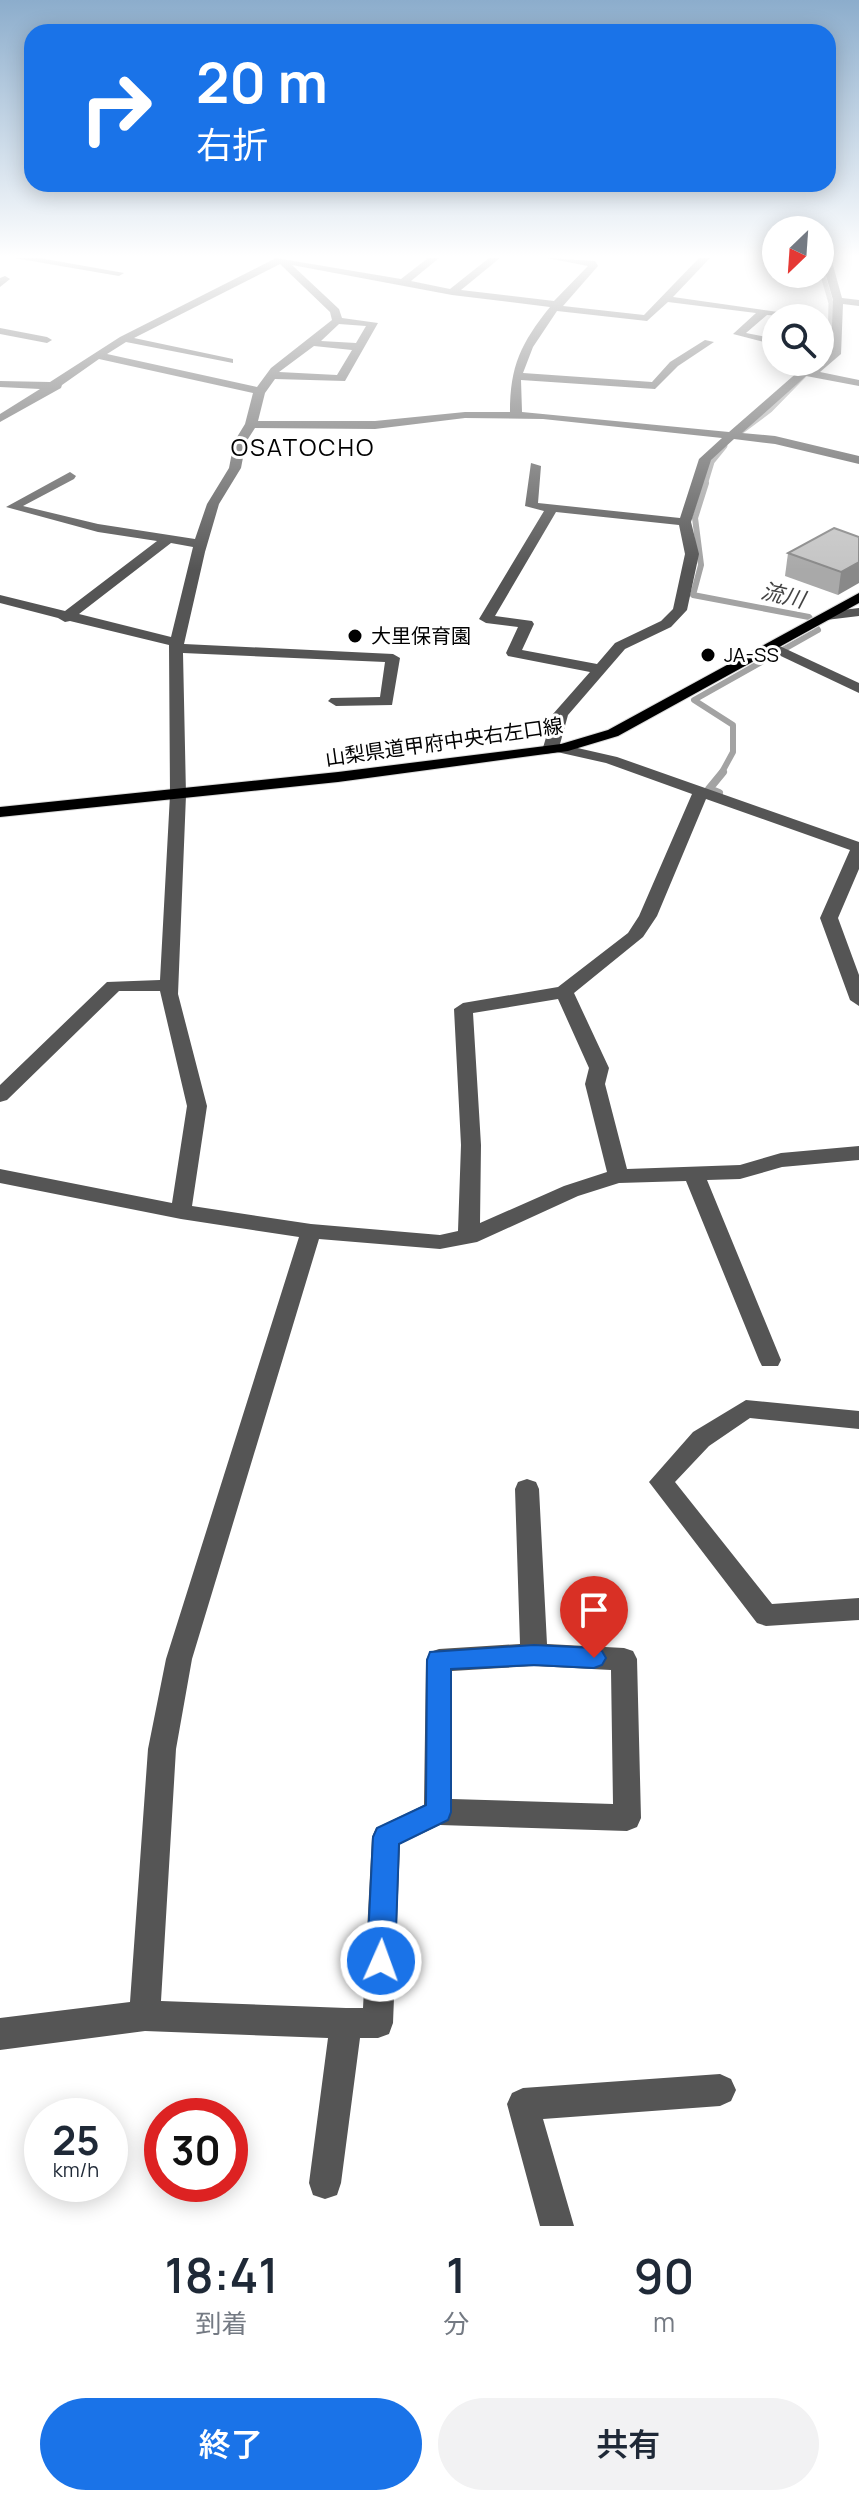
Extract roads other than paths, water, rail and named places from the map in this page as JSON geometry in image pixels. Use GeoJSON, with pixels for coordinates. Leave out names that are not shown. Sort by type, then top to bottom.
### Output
{"type":"FeatureCollection","features":[{"type":"Feature","properties":{"kind":"main road","name":"山梨県道甲府中央右左口線"},"geometry":{"type":"LineString","coordinates":[[0,812],[178,795],[556,749],[613,733],[859,597]]}},
{"type":"Feature","properties":{"kind":"street"},"geometry":{"type":"LineString","coordinates":[[0,419],[92,362]]}},
{"type":"Feature","properties":{"kind":"street"},"geometry":{"type":"LineString","coordinates":[[127,362],[260,391]]}},
{"type":"Feature","properties":{"kind":"street"},"geometry":{"type":"LineString","coordinates":[[181,1212],[197,1106],[169,985],[178,795],[177,645],[213,504],[235,468],[240,442],[251,424],[260,391],[271,375],[288,362]]}},
{"type":"Feature","properties":{"kind":"street"},"geometry":{"type":"LineString","coordinates":[[271,375],[341,379],[351,362]]}},
{"type":"Feature","properties":{"kind":"street"},"geometry":{"type":"LineString","coordinates":[[516,415],[516,376],[522,362]]}},
{"type":"Feature","properties":{"kind":"street"},"geometry":{"type":"LineString","coordinates":[[516,376],[655,386],[677,362]]}},
{"type":"Feature","properties":{"kind":"street"},"geometry":{"type":"LineString","coordinates":[[799,376],[705,459],[685,522],[692,554],[680,610],[666,624],[620,646],[561,714],[556,749],[611,760],[859,849],[829,918],[859,1000]]}},
{"type":"Feature","properties":{"kind":"street"},"geometry":{"type":"LineString","coordinates":[[825,376],[859,383]]}},
{"type":"Feature","properties":{"kind":"street"},"geometry":{"type":"LineString","coordinates":[[0,384],[57,386]]}},
{"type":"Feature","properties":{"kind":"street"},"geometry":{"type":"LineString","coordinates":[[251,424],[375,425],[428,417],[516,415],[730,434],[775,440],[859,460]]}},
{"type":"Feature","properties":{"kind":"street"},"geometry":{"type":"LineString","coordinates":[[535,466],[531,506],[685,522]]}},
{"type":"Feature","properties":{"kind":"street"},"geometry":{"type":"LineString","coordinates":[[70,476],[12,507],[98,528],[201,544]]}},
{"type":"Feature","properties":{"kind":"street"},"geometry":{"type":"LineString","coordinates":[[552,508],[486,619],[527,624],[513,653],[600,669]]}},
{"type":"Feature","properties":{"kind":"street"},"geometry":{"type":"LineString","coordinates":[[65,618],[168,539]]}},
{"type":"Feature","properties":{"kind":"street"},"geometry":{"type":"LineString","coordinates":[[0,599],[177,645],[393,658],[387,702],[336,701]]}},
{"type":"Feature","properties":{"kind":"street"},"geometry":{"type":"LineString","coordinates":[[824,617],[859,612]]}},
{"type":"Feature","properties":{"kind":"street"},"geometry":{"type":"LineString","coordinates":[[772,646],[859,689]]}},
{"type":"Feature","properties":{"kind":"street"},"geometry":{"type":"LineString","coordinates":[[469,1237],[471,1145],[463,1009],[564,992],[634,937],[648,916],[701,791]]}},
{"type":"Feature","properties":{"kind":"street"},"geometry":{"type":"LineString","coordinates":[[0,1096],[114,986],[169,985]]}},
{"type":"Feature","properties":{"kind":"street"},"geometry":{"type":"LineString","coordinates":[[564,992],[599,1068],[595,1084],[618,1176]]}},
{"type":"Feature","properties":{"kind":"street"},"geometry":{"type":"LineString","coordinates":[[0,1176],[181,1212],[311,1231],[440,1242],[469,1237],[571,1191],[618,1176],[740,1172],[781,1160],[859,1153]]}},
{"type":"Feature","properties":{"kind":"street"},"geometry":{"type":"LineString","coordinates":[[693,1172],[770,1360]]}},
{"type":"Feature","properties":{"kind":"street"},"geometry":{"type":"LineString","coordinates":[[145,2016],[162,1749],[179,1659],[311,1231]]}},
{"type":"Feature","properties":{"kind":"street"},"geometry":{"type":"LineString","coordinates":[[859,1420],[746,1409],[701,1439],[661,1482],[766,1615],[859,1609]]}},
{"type":"Feature","properties":{"kind":"street"},"geometry":{"type":"LineString","coordinates":[[527,1489],[534,1655]]}},
{"type":"Feature","properties":{"kind":"street"},"geometry":{"type":"LineString","coordinates":[[0,2034],[145,2016],[378,2023],[386,1837],[438,1812],[627,1818],[624,1659],[534,1655],[439,1660],[438,1812]]}},
{"type":"Feature","properties":{"kind":"street"},"geometry":{"type":"LineString","coordinates":[[325,2183],[346,2023]]}},
{"type":"Feature","properties":{"kind":"street"},"geometry":{"type":"LineString","coordinates":[[557,2226],[523,2104],[720,2090]]}},
{"type":"Feature","properties":{"kind":"waterway","name":"流川"},"geometry":{"type":"LineString","coordinates":[[742,431],[770,410],[803,376]]}},
{"type":"Feature","properties":{"kind":"waterway","name":"流川"},"geometry":{"type":"LineString","coordinates":[[705,485],[712,462],[725,446]]}},
{"type":"Feature","properties":{"kind":"waterway","name":"流川"},"geometry":{"type":"LineString","coordinates":[[706,483],[695,518],[701,565],[693,595],[809,617],[818,630],[694,700],[733,725],[733,752],[721,774]]}},
{"type":"Feature","properties":{"kind":"waterway","name":"流川"},"geometry":{"type":"LineString","coordinates":[[719,793],[709,789],[723,772]]}},
{"type":"Feature","properties":{"kind":"place","name":"大里保育園"},"geometry":{"type":"Point","coordinates":[355,636]}},
{"type":"Feature","properties":{"kind":"place","name":"JA-SS"},"geometry":{"type":"Point","coordinates":[708,655]}},
{"type":"Feature","properties":{"kind":"district","name":"OSATOCHO"},"geometry":{"type":"Point","coordinates":[303,448]}}]}
